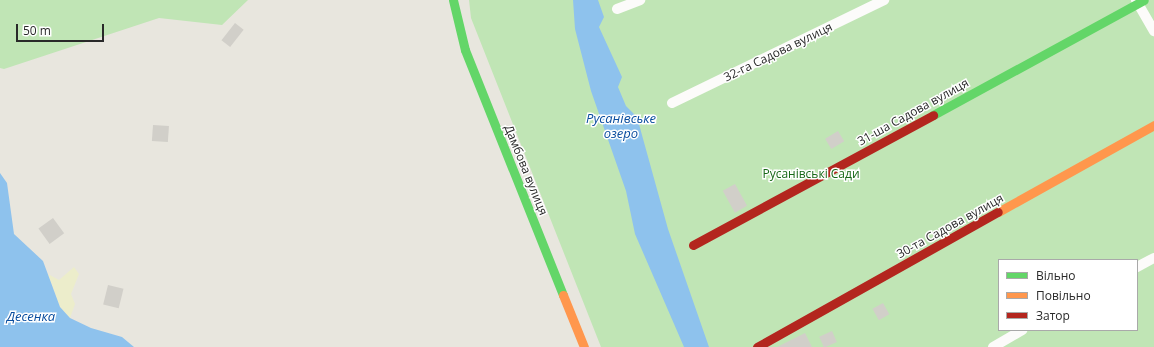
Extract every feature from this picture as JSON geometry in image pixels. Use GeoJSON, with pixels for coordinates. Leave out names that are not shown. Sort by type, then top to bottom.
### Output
{"type":"FeatureCollection","features":[{"type":"Feature","properties":{"kind":"street","name":"Дамбова вулиця"},"geometry":{"type":"LineString","coordinates":[[453,0],[464,50],[584,347]]}},
{"type":"Feature","properties":{"kind":"street"},"geometry":{"type":"LineString","coordinates":[[617,8],[640,0]]}},
{"type":"Feature","properties":{"kind":"street","name":"32-га Садова вулиця"},"geometry":{"type":"LineString","coordinates":[[672,103],[884,0]]}},
{"type":"Feature","properties":{"kind":"street"},"geometry":{"type":"LineString","coordinates":[[1139,1],[1154,31]]}},
{"type":"Feature","properties":{"kind":"street","name":"31-ша Садова вулиця"},"geometry":{"type":"LineString","coordinates":[[693,245],[1139,1]]}},
{"type":"Feature","properties":{"kind":"street","name":"30-та Садова вулиця"},"geometry":{"type":"LineString","coordinates":[[758,347],[1154,125]]}},
{"type":"Feature","properties":{"kind":"street"},"geometry":{"type":"LineString","coordinates":[[1138,266],[1154,258]]}},
{"type":"Feature","properties":{"kind":"street"},"geometry":{"type":"LineString","coordinates":[[992,347],[1020,331]]}},
{"type":"Feature","properties":{"kind":"green space"},"geometry":{"type":"Polygon","coordinates":[[[0,0],[248,0],[222,25],[159,18],[4,69],[0,68],[0,0]]]}},
{"type":"Feature","properties":{"kind":"green space","name":"Русанівські Сади"},"geometry":{"type":"Polygon","coordinates":[[[469,0],[1154,0],[1154,347],[601,347],[471,18],[469,0]]]}},
{"type":"Feature","properties":{"kind":"sand"},"geometry":{"type":"Polygon","coordinates":[[[74,267],[79,274],[71,294],[75,304],[70,318],[60,307],[48,274],[59,280],[74,267]]]}},
{"type":"Feature","properties":{"kind":"water","name":"Русанівське озеро"},"geometry":{"type":"Polygon","coordinates":[[[573,0],[598,0],[604,17],[599,27],[622,77],[618,87],[626,106],[637,117],[668,229],[709,347],[684,347],[635,234],[626,191],[591,91],[575,29],[573,0]]]}},
{"type":"Feature","properties":{"kind":"water","name":"Десенка"},"geometry":{"type":"Polygon","coordinates":[[[0,173],[7,183],[14,234],[43,261],[60,307],[70,318],[91,328],[122,337],[134,347],[0,347],[0,173]]]}},
{"type":"Feature","properties":{"kind":"building"},"geometry":{"type":"Polygon","coordinates":[[[235,23],[244,30],[230,47],[221,40],[235,23]]]}},
{"type":"Feature","properties":{"kind":"building"},"geometry":{"type":"Polygon","coordinates":[[[153,125],[169,126],[168,142],[152,141],[153,125]]]}},
{"type":"Feature","properties":{"kind":"building"},"geometry":{"type":"Polygon","coordinates":[[[838,131],[844,141],[831,149],[825,139],[838,131]]]}},
{"type":"Feature","properties":{"kind":"building"},"geometry":{"type":"Polygon","coordinates":[[[735,184],[747,206],[735,213],[723,191],[735,184]]]}},
{"type":"Feature","properties":{"kind":"building"},"geometry":{"type":"Polygon","coordinates":[[[53,218],[64,233],[50,244],[38,229],[53,218]]]}},
{"type":"Feature","properties":{"kind":"building"},"geometry":{"type":"Polygon","coordinates":[[[108,285],[124,289],[119,308],[103,304],[108,285]]]}},
{"type":"Feature","properties":{"kind":"building"},"geometry":{"type":"Polygon","coordinates":[[[883,303],[889,314],[879,320],[873,309],[883,303]]]}},
{"type":"Feature","properties":{"kind":"building"},"geometry":{"type":"Polygon","coordinates":[[[832,331],[837,342],[824,347],[819,337],[832,331]]]}},
{"type":"Feature","properties":{"kind":"building"},"geometry":{"type":"Polygon","coordinates":[[[805,333],[812,347],[777,347],[805,333]]]}},
{"type":"Feature","properties":{"kind":"traffic: fast"},"geometry":{"type":"LineString","coordinates":[[453,0],[465,50],[563,295]]}},
{"type":"Feature","properties":{"kind":"traffic: fast"},"geometry":{"type":"LineString","coordinates":[[933,115],[1144,0]]}},
{"type":"Feature","properties":{"kind":"traffic: slow"},"geometry":{"type":"LineString","coordinates":[[998,212],[1154,125]]}},
{"type":"Feature","properties":{"kind":"traffic: slow"},"geometry":{"type":"LineString","coordinates":[[563,295],[584,347]]}},
{"type":"Feature","properties":{"kind":"traffic: jam"},"geometry":{"type":"LineString","coordinates":[[693,245],[933,115]]}},
{"type":"Feature","properties":{"kind":"traffic: jam"},"geometry":{"type":"LineString","coordinates":[[757,347],[998,212]]}}]}
